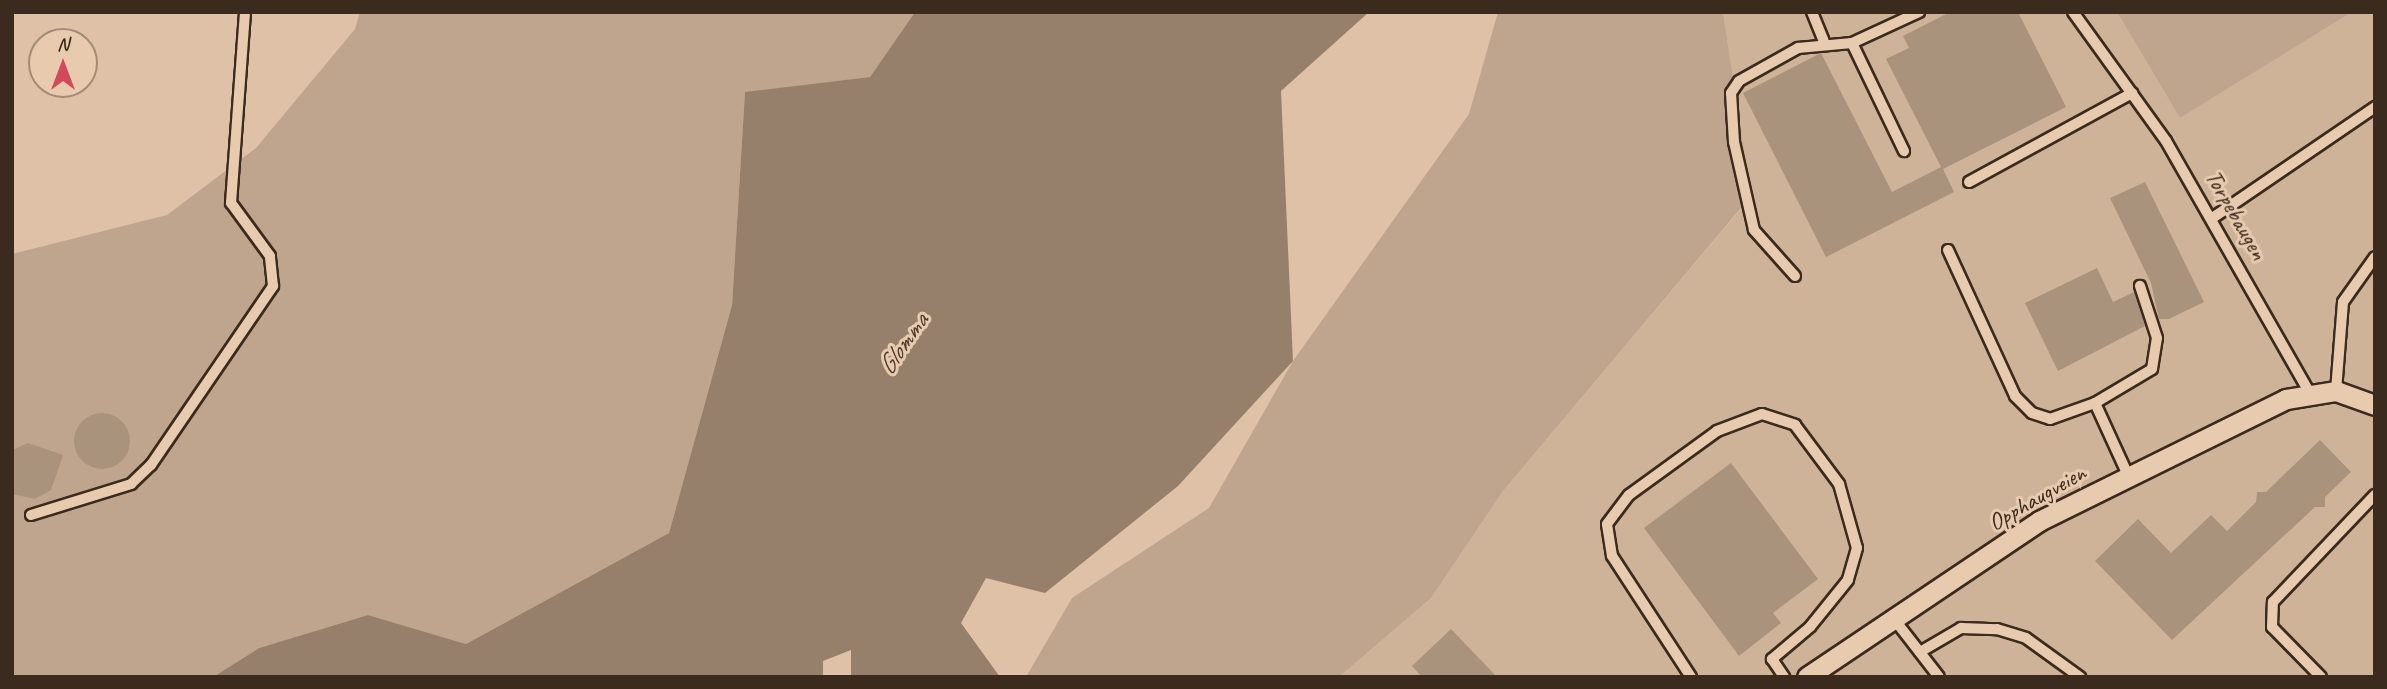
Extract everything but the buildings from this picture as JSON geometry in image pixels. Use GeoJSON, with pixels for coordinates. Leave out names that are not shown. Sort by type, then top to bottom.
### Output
{"type":"FeatureCollection","features":[{"type":"Feature","properties":{"kind":"street"},"geometry":{"type":"LineString","coordinates":[[2309,392],[2336,391],[2375,405]]}},
{"type":"Feature","properties":{"kind":"street","name":"Opphaugveien"},"geometry":{"type":"LineString","coordinates":[[1807,677],[2039,522],[2128,475],[2309,392]]}},
{"type":"Feature","properties":{"kind":"lane"},"geometry":{"type":"LineString","coordinates":[[31,515],[131,484],[150,465],[273,286],[270,256],[231,203],[245,12]]}},
{"type":"Feature","properties":{"kind":"lane"},"geometry":{"type":"LineString","coordinates":[[1812,12],[1824,41]]}},
{"type":"Feature","properties":{"kind":"lane"},"geometry":{"type":"LineString","coordinates":[[1795,276],[1754,230],[1734,142],[1731,93],[1739,81],[1824,41],[1852,43],[1919,12]]}},
{"type":"Feature","properties":{"kind":"lane","name":"Torpebaugen"},"geometry":{"type":"LineString","coordinates":[[2073,12],[2132,93],[2211,219],[2309,392]]}},
{"type":"Feature","properties":{"kind":"lane"},"geometry":{"type":"LineString","coordinates":[[1852,43],[1904,151]]}},
{"type":"Feature","properties":{"kind":"lane"},"geometry":{"type":"LineString","coordinates":[[1969,182],[2132,93]]}},
{"type":"Feature","properties":{"kind":"lane"},"geometry":{"type":"LineString","coordinates":[[2211,219],[2375,107]]}},
{"type":"Feature","properties":{"kind":"lane"},"geometry":{"type":"LineString","coordinates":[[1948,250],[2015,396],[2032,413],[2050,419],[2095,403],[2152,369],[2157,338],[2140,286]]}},
{"type":"Feature","properties":{"kind":"lane"},"geometry":{"type":"LineString","coordinates":[[2336,391],[2343,302],[2375,257]]}},
{"type":"Feature","properties":{"kind":"lane"},"geometry":{"type":"LineString","coordinates":[[2095,403],[2128,475]]}},
{"type":"Feature","properties":{"kind":"lane"},"geometry":{"type":"LineString","coordinates":[[1691,677],[1612,556],[1607,524],[1629,495],[1717,431],[1762,414],[1795,425],[1839,484],[1857,548],[1848,580],[1810,628],[1772,659],[1784,677]]}},
{"type":"Feature","properties":{"kind":"lane"},"geometry":{"type":"LineString","coordinates":[[2321,677],[2272,628],[2273,603],[2375,495]]}},
{"type":"Feature","properties":{"kind":"lane"},"geometry":{"type":"LineString","coordinates":[[1894,619],[1936,676]]}},
{"type":"Feature","properties":{"kind":"lane"},"geometry":{"type":"LineString","coordinates":[[1920,652],[1961,628],[1997,629],[2026,638],[2080,677]]}},
{"type":"Feature","properties":{"kind":"shaded area"},"geometry":{"type":"Polygon","coordinates":[[[360,12],[915,12],[870,77],[745,93],[732,305],[669,533],[466,644],[368,615],[259,648],[213,677],[12,677],[12,254],[167,215],[256,148],[355,29],[360,12]]]}},
{"type":"Feature","properties":{"kind":"shaded area"},"geometry":{"type":"Polygon","coordinates":[[[1498,12],[1723,12],[1751,196],[1503,491],[1431,598],[1339,677],[1026,677],[1072,598],[1209,508],[1293,361],[1469,114],[1498,12]]]}},
{"type":"Feature","properties":{"kind":"shaded area"},"geometry":{"type":"Polygon","coordinates":[[[1723,12],[2117,12],[2180,118],[2352,12],[2375,12],[2375,677],[1339,677],[1431,598],[1503,491],[1751,197],[1723,12]]]}},
{"type":"Feature","properties":{"kind":"shaded area"},"geometry":{"type":"Polygon","coordinates":[[[2117,12],[2352,12],[2180,118],[2117,12]]]}},
{"type":"Feature","properties":{"kind":"water","name":"Glomma"},"geometry":{"type":"Polygon","coordinates":[[[915,12],[1369,12],[1281,91],[1293,361],[1178,486],[1045,593],[986,578],[961,623],[1000,677],[851,677],[851,650],[823,661],[823,677],[213,677],[259,648],[368,615],[466,644],[669,533],[732,305],[745,92],[870,77],[915,12]]]}}]}
